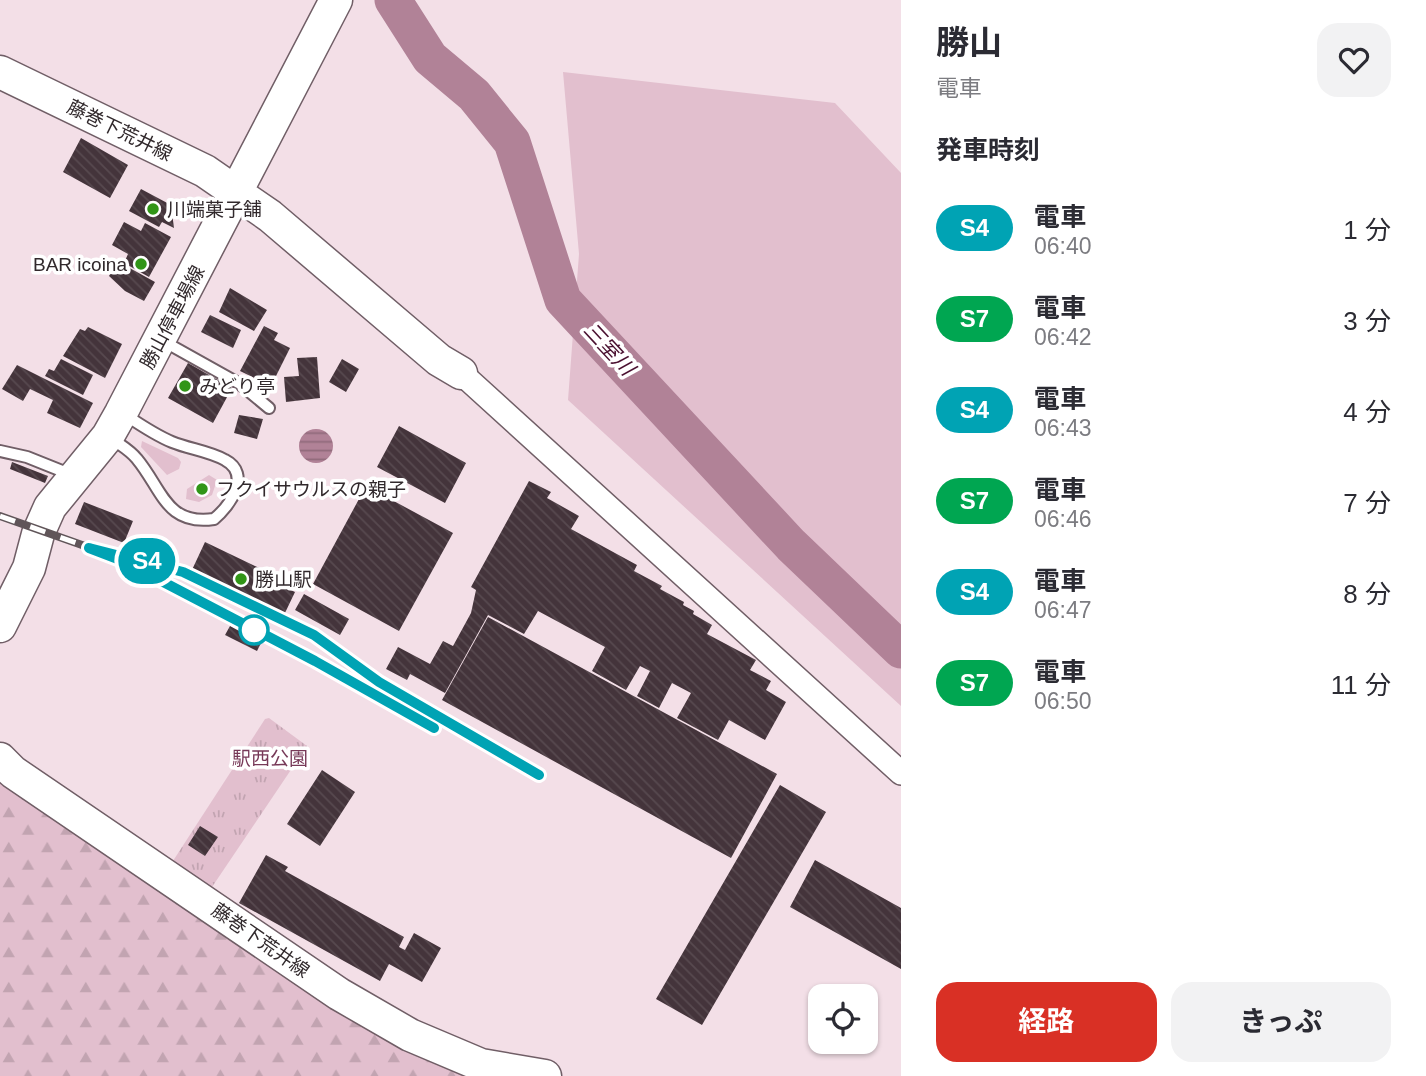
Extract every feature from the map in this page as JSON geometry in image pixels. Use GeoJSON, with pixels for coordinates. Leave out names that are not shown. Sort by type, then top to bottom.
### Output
{"type":"FeatureCollection","features":[{"type":"Feature","properties":{"kind":"main road","name":"勝山停車場線"},"geometry":{"type":"LineString","coordinates":[[0,626],[29,568],[46,516],[115,425],[336,0]]}},
{"type":"Feature","properties":{"kind":"main road","name":"藤巻下荒井線"},"geometry":{"type":"LineString","coordinates":[[1,74],[205,171],[242,184],[439,360],[461,373]]}},
{"type":"Feature","properties":{"kind":"main road","name":"藤巻下荒井線"},"geometry":{"type":"LineString","coordinates":[[0,759],[13,772],[339,994],[410,1035],[481,1065],[545,1076]]}},
{"type":"Feature","properties":{"kind":"street"},"geometry":{"type":"LineString","coordinates":[[461,373],[901,774]]}},
{"type":"Feature","properties":{"kind":"lane"},"geometry":{"type":"LineString","coordinates":[[160,339],[240,384],[269,408]]}},
{"type":"Feature","properties":{"kind":"lane"},"geometry":{"type":"LineString","coordinates":[[115,425],[225,460],[236,473],[238,483],[235,494],[214,519],[183,516],[167,504],[115,425]]}},
{"type":"Feature","properties":{"kind":"lane"},"geometry":{"type":"LineString","coordinates":[[0,451],[26,457],[75,476]]}},
{"type":"Feature","properties":{"kind":"green space"},"geometry":{"type":"Polygon","coordinates":[[[563,72],[835,103],[901,173],[901,706],[568,400],[579,254],[563,72]]]}},
{"type":"Feature","properties":{"kind":"green space"},"geometry":{"type":"Polygon","coordinates":[[[142,441],[178,458],[181,462],[179,469],[167,475],[141,447],[142,441]]]}},
{"type":"Feature","properties":{"kind":"green space"},"geometry":{"type":"Polygon","coordinates":[[[209,475],[217,480],[212,495],[199,502],[186,499],[187,489],[209,475]]]}},
{"type":"Feature","properties":{"kind":"green space","name":"駅西公園"},"geometry":{"type":"Polygon","coordinates":[[[269,718],[307,746],[210,890],[171,864],[265,719],[269,718]]]}},
{"type":"Feature","properties":{"kind":"green space"},"geometry":{"type":"Polygon","coordinates":[[[0,778],[486,1076],[0,1076],[0,778]]]}},
{"type":"Feature","properties":{"kind":"shaded area"},"geometry":{"type":"Polygon","coordinates":[[[316,429],[328,434],[333,446],[328,458],[316,463],[304,458],[299,446],[304,434],[316,429]]]}},
{"type":"Feature","properties":{"kind":"building"},"geometry":{"type":"Polygon","coordinates":[[[81,138],[128,165],[110,198],[63,172],[81,138]]]}},
{"type":"Feature","properties":{"kind":"building"},"geometry":{"type":"Polygon","coordinates":[[[141,189],[171,205],[174,228],[162,222],[159,227],[129,211],[141,189]]]}},
{"type":"Feature","properties":{"kind":"building"},"geometry":{"type":"Polygon","coordinates":[[[124,222],[141,231],[145,223],[171,237],[149,277],[124,263],[128,254],[112,245],[124,222]]]}},
{"type":"Feature","properties":{"kind":"building"},"geometry":{"type":"Polygon","coordinates":[[[117,261],[155,282],[144,301],[125,291],[109,276],[117,261]]]}},
{"type":"Feature","properties":{"kind":"building"},"geometry":{"type":"Polygon","coordinates":[[[230,288],[267,310],[254,331],[219,312],[230,288]]]}},
{"type":"Feature","properties":{"kind":"building"},"geometry":{"type":"Polygon","coordinates":[[[210,315],[241,330],[233,348],[201,332],[210,315]]]}},
{"type":"Feature","properties":{"kind":"building"},"geometry":{"type":"Polygon","coordinates":[[[264,326],[278,333],[274,340],[290,348],[271,386],[240,371],[264,326]]]}},
{"type":"Feature","properties":{"kind":"building"},"geometry":{"type":"Polygon","coordinates":[[[88,327],[122,344],[105,378],[63,356],[80,329],[85,331],[88,327]]]}},
{"type":"Feature","properties":{"kind":"building"},"geometry":{"type":"Polygon","coordinates":[[[317,357],[320,398],[286,402],[284,377],[299,376],[297,358],[317,357]]]}},
{"type":"Feature","properties":{"kind":"building"},"geometry":{"type":"Polygon","coordinates":[[[61,359],[93,375],[83,395],[45,376],[49,369],[54,371],[61,359]]]}},
{"type":"Feature","properties":{"kind":"building"},"geometry":{"type":"Polygon","coordinates":[[[342,359],[359,369],[346,392],[329,382],[342,359]]]}},
{"type":"Feature","properties":{"kind":"building"},"geometry":{"type":"Polygon","coordinates":[[[188,363],[232,388],[213,423],[168,398],[188,363]]]}},
{"type":"Feature","properties":{"kind":"building"},"geometry":{"type":"Polygon","coordinates":[[[17,365],[93,403],[80,428],[47,413],[53,400],[30,389],[23,401],[2,389],[17,365]]]}},
{"type":"Feature","properties":{"kind":"building"},"geometry":{"type":"Polygon","coordinates":[[[239,415],[263,419],[257,439],[234,433],[239,415]]]}},
{"type":"Feature","properties":{"kind":"building"},"geometry":{"type":"Polygon","coordinates":[[[399,426],[466,463],[445,503],[377,467],[399,426]]]}},
{"type":"Feature","properties":{"kind":"building"},"geometry":{"type":"Polygon","coordinates":[[[12,462],[48,476],[45,483],[10,469],[12,462]]]}},
{"type":"Feature","properties":{"kind":"building"},"geometry":{"type":"Polygon","coordinates":[[[529,481],[551,492],[547,498],[579,516],[571,529],[637,565],[634,571],[662,586],[660,589],[684,602],[683,605],[694,611],[693,614],[712,625],[707,634],[756,660],[750,670],[771,681],[766,690],[786,702],[765,740],[729,720],[718,740],[677,718],[691,693],[672,683],[659,708],[637,696],[650,671],[640,666],[626,690],[592,671],[605,647],[538,611],[524,634],[488,615],[445,693],[410,674],[407,680],[386,669],[398,647],[430,664],[443,641],[453,646],[471,613],[476,590],[471,587],[529,481]]]}},
{"type":"Feature","properties":{"kind":"building"},"geometry":{"type":"Polygon","coordinates":[[[366,486],[453,533],[399,631],[313,584],[366,486]]]}},
{"type":"Feature","properties":{"kind":"building"},"geometry":{"type":"Polygon","coordinates":[[[84,502],[133,521],[124,543],[75,524],[84,502]]]}},
{"type":"Feature","properties":{"kind":"building","name":"勝山駅"},"geometry":{"type":"Polygon","coordinates":[[[205,542],[276,576],[273,582],[295,592],[284,615],[191,572],[205,542]]]}},
{"type":"Feature","properties":{"kind":"building"},"geometry":{"type":"Polygon","coordinates":[[[304,594],[349,619],[340,635],[295,610],[304,594]]]}},
{"type":"Feature","properties":{"kind":"building"},"geometry":{"type":"Polygon","coordinates":[[[488,617],[777,774],[731,858],[442,700],[488,617]]]}},
{"type":"Feature","properties":{"kind":"building"},"geometry":{"type":"Polygon","coordinates":[[[230,626],[261,643],[257,651],[225,635],[230,626]]]}},
{"type":"Feature","properties":{"kind":"building"},"geometry":{"type":"Polygon","coordinates":[[[322,770],[355,792],[320,846],[287,824],[322,770]]]}},
{"type":"Feature","properties":{"kind":"building"},"geometry":{"type":"Polygon","coordinates":[[[780,785],[826,812],[702,1025],[656,999],[780,785]]]}},
{"type":"Feature","properties":{"kind":"building"},"geometry":{"type":"Polygon","coordinates":[[[200,826],[218,837],[205,856],[188,845],[200,826]]]}},
{"type":"Feature","properties":{"kind":"building"},"geometry":{"type":"Polygon","coordinates":[[[266,855],[288,867],[285,871],[404,937],[399,947],[405,950],[414,933],[441,948],[422,982],[389,964],[380,981],[239,903],[266,855]]]}},
{"type":"Feature","properties":{"kind":"building"},"geometry":{"type":"Polygon","coordinates":[[[815,860],[901,908],[901,969],[790,907],[815,860]]]}},
{"type":"Feature","properties":{"kind":"waterway","name":"三室川"},"geometry":{"type":"LineString","coordinates":[[393,0],[430,58],[474,95],[512,142],[563,300],[791,545],[901,650]]}},
{"type":"Feature","properties":{"kind":"railway"},"geometry":{"type":"LineString","coordinates":[[0,516],[99,551]]}},
{"type":"Feature","properties":{"kind":"railway"},"geometry":{"type":"LineString","coordinates":[[89,548],[183,572],[314,635],[379,682],[539,775]]}},
{"type":"Feature","properties":{"kind":"railway"},"geometry":{"type":"LineString","coordinates":[[121,561],[315,661],[434,728]]}},
{"type":"Feature","properties":{"kind":"train","name":"S4"},"geometry":{"type":"LineString","coordinates":[[434,728],[315,661],[123,561],[89,548],[183,572],[314,635],[379,682],[539,775]]}},
{"type":"Feature","properties":{"kind":"place","name":"川端菓子舗"},"geometry":{"type":"Point","coordinates":[153,209]}},
{"type":"Feature","properties":{"kind":"place","name":"BAR icoina"},"geometry":{"type":"Point","coordinates":[141,264]}},
{"type":"Feature","properties":{"kind":"place","name":"みどり亭"},"geometry":{"type":"Point","coordinates":[185,386]}},
{"type":"Feature","properties":{"kind":"place","name":"フクイサウルスの親子"},"geometry":{"type":"Point","coordinates":[202,489]}},
{"type":"Feature","properties":{"kind":"place","name":"勝山駅"},"geometry":{"type":"Point","coordinates":[241,579]}}]}
